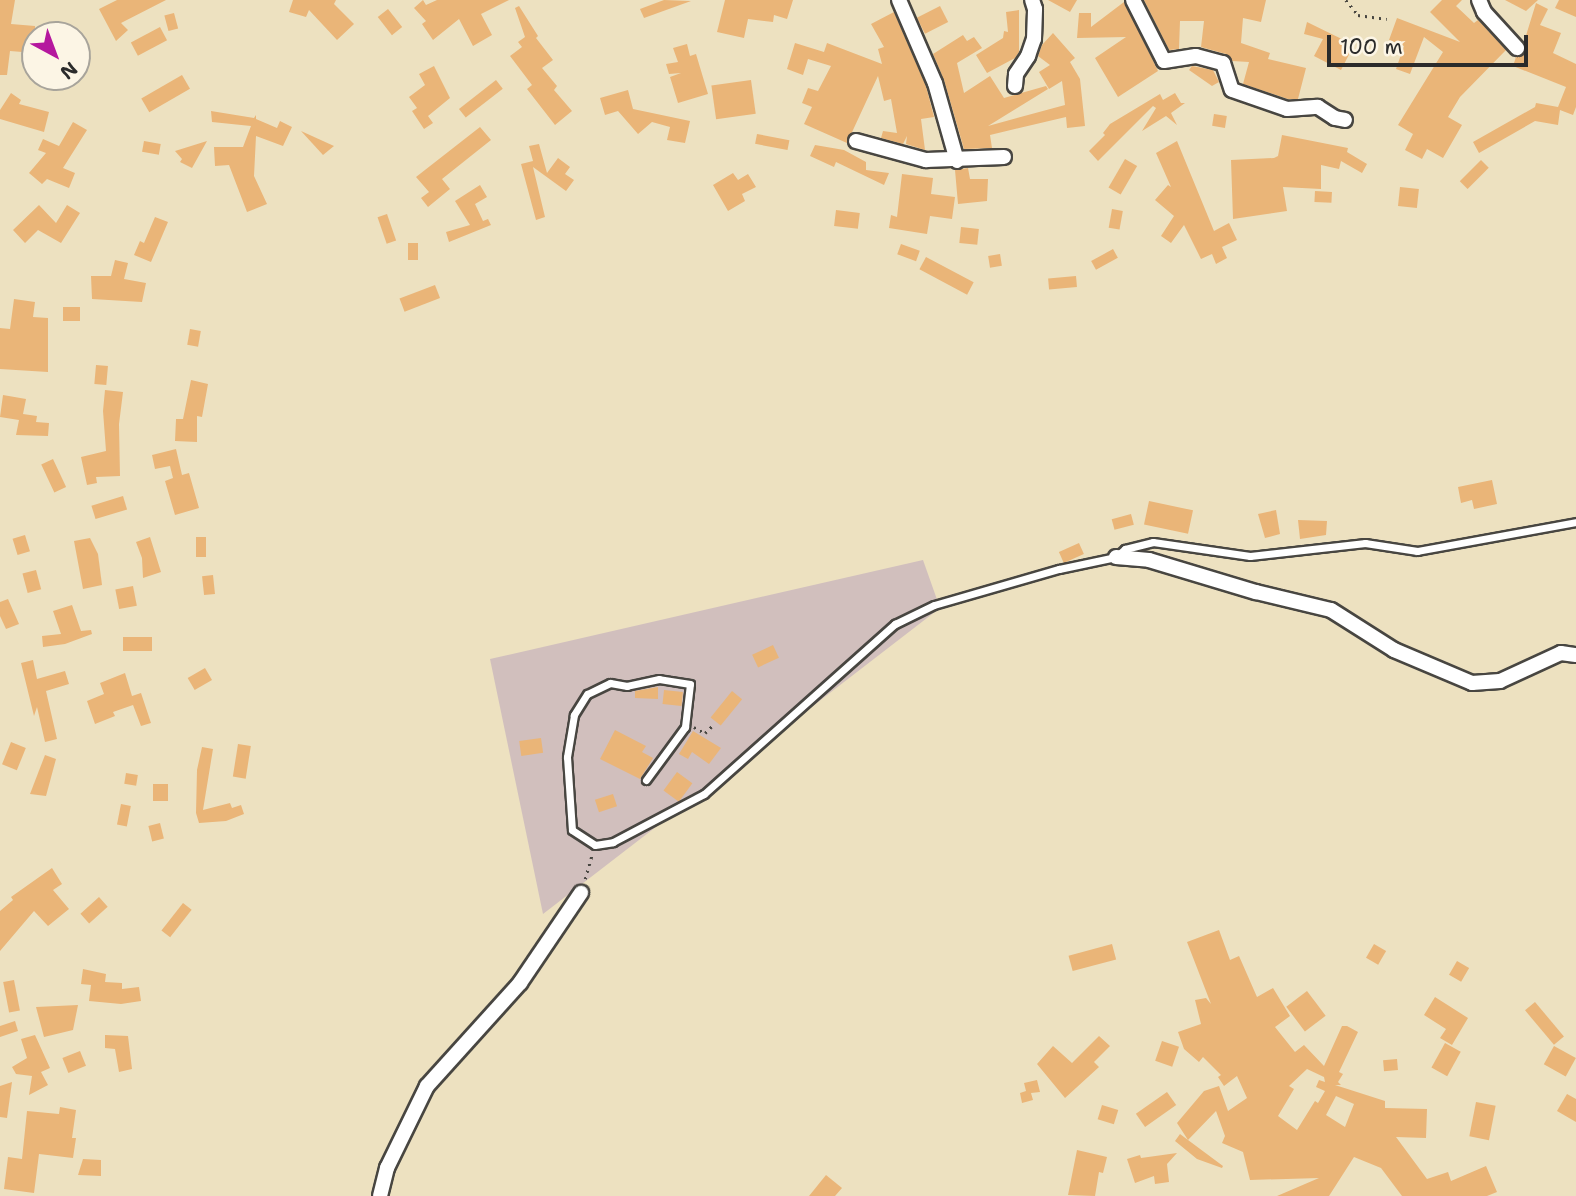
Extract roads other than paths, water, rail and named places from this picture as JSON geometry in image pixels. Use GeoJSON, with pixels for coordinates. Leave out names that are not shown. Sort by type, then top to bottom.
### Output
{"type":"FeatureCollection","features":[{"type":"Feature","properties":{"kind":"street"},"geometry":{"type":"LineString","coordinates":[[900,0],[930,71],[957,161]]}},
{"type":"Feature","properties":{"kind":"street"},"geometry":{"type":"LineString","coordinates":[[1015,86],[1016,74],[1034,40],[1035,9],[1032,0]]}},
{"type":"Feature","properties":{"kind":"street"},"geometry":{"type":"LineString","coordinates":[[1133,0],[1164,61],[1196,56],[1223,64],[1232,90],[1287,109],[1318,107],[1335,118],[1345,120]]}},
{"type":"Feature","properties":{"kind":"street"},"geometry":{"type":"LineString","coordinates":[[1479,0],[1484,12],[1517,48]]}},
{"type":"Feature","properties":{"kind":"street"},"geometry":{"type":"LineString","coordinates":[[856,141],[926,160],[957,161],[1003,157]]}},
{"type":"Feature","properties":{"kind":"street"},"geometry":{"type":"LineString","coordinates":[[1116,557],[1149,561],[1256,592],[1331,610],[1394,650],[1472,682],[1500,681],[1561,653],[1576,655]]}},
{"type":"Feature","properties":{"kind":"street"},"geometry":{"type":"LineString","coordinates":[[380,1196],[387,1168],[427,1086],[520,983],[581,893]]}},
{"type":"Feature","properties":{"kind":"lane"},"geometry":{"type":"LineString","coordinates":[[646,780],[685,727],[690,684],[659,679],[627,686],[610,683],[587,694],[574,715],[567,757],[572,830],[595,845],[613,842],[704,794],[895,624],[934,605],[1059,569],[1116,557],[1125,549],[1153,542],[1250,556],[1365,543],[1417,551],[1576,522]]}}]}
